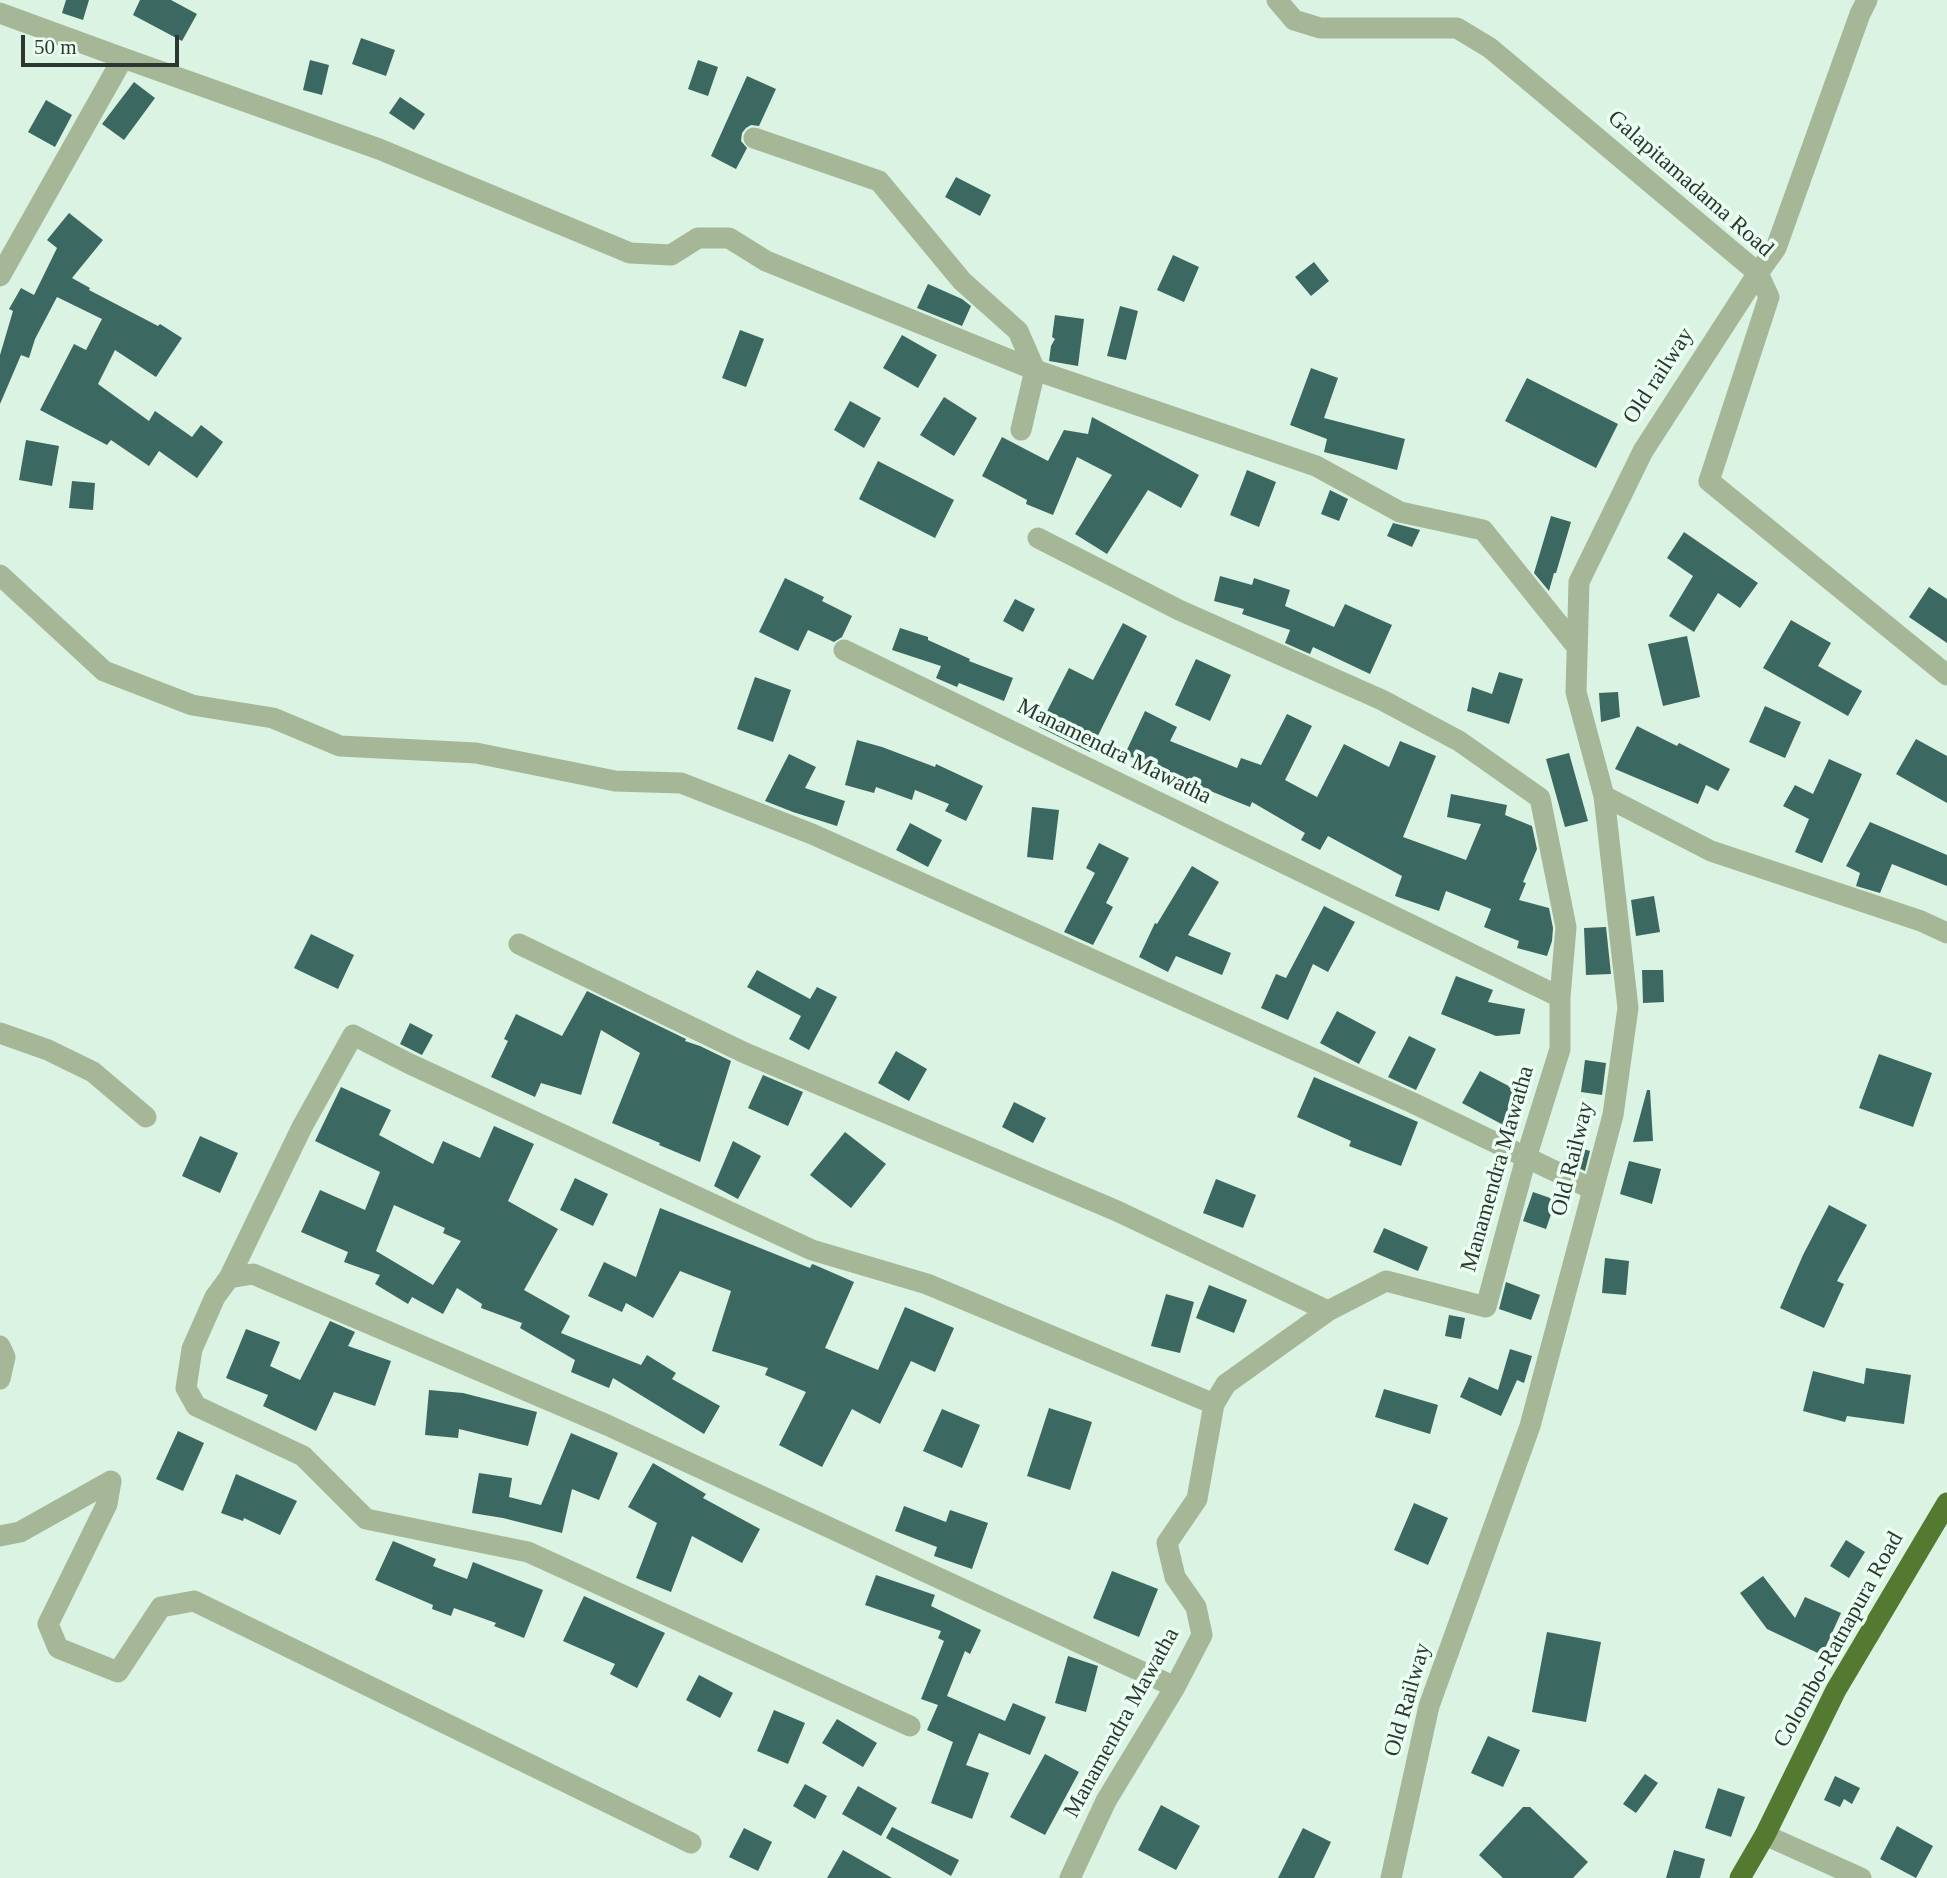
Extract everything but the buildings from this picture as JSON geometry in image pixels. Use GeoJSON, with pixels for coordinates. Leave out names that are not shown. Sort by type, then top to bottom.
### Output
{"type":"FeatureCollection","features":[{"type":"Feature","properties":{"kind":"highway","name":"Colombo-Ratnapura Road"},"geometry":{"type":"LineString","coordinates":[[1740,1878],[1765,1835],[1836,1690],[1947,1503]]}},
{"type":"Feature","properties":{"kind":"street","name":"Galapitamadama Road"},"geometry":{"type":"LineString","coordinates":[[1277,0],[1294,20],[1320,28],[1457,28],[1490,48],[1758,273],[1769,297],[1709,481],[1947,676]]}},
{"type":"Feature","properties":{"kind":"street","name":"Old railway"},"geometry":{"type":"LineString","coordinates":[[1604,796],[1576,692],[1579,582],[1643,451],[1776,248],[1867,0]]}},
{"type":"Feature","properties":{"kind":"street"},"geometry":{"type":"LineString","coordinates":[[0,13],[379,149],[630,253],[671,256],[698,238],[729,238],[766,261],[1035,370],[1317,466],[1399,512],[1483,530],[1577,648]]}},
{"type":"Feature","properties":{"kind":"street"},"geometry":{"type":"LineString","coordinates":[[0,276],[122,58]]}},
{"type":"Feature","properties":{"kind":"street"},"geometry":{"type":"LineString","coordinates":[[754,138],[879,181],[962,281],[1018,331],[1035,370],[1021,430]]}},
{"type":"Feature","properties":{"kind":"street"},"geometry":{"type":"LineString","coordinates":[[1038,538],[1179,610],[1382,700],[1459,741],[1540,798],[1566,927],[1560,997]]}},
{"type":"Feature","properties":{"kind":"street"},"geometry":{"type":"LineString","coordinates":[[0,575],[104,671],[192,705],[273,718],[340,746],[475,753],[615,781],[681,783],[811,834],[1413,1102],[1592,1189]]}},
{"type":"Feature","properties":{"kind":"street","name":"Manamendra Mawatha"},"geometry":{"type":"LineString","coordinates":[[844,650],[1560,997],[1560,1049],[1526,1157],[1486,1307],[1386,1281],[1328,1311],[1226,1384],[1214,1404],[1197,1499],[1167,1543],[1175,1577],[1196,1607],[1202,1635],[1175,1687],[1106,1801],[1070,1878]]}},
{"type":"Feature","properties":{"kind":"street"},"geometry":{"type":"LineString","coordinates":[[1604,796],[1711,852],[1921,921],[1947,933]]}},
{"type":"Feature","properties":{"kind":"street","name":"Old Railway"},"geometry":{"type":"LineString","coordinates":[[1391,1878],[1429,1706],[1530,1426],[1613,1115],[1628,1008],[1604,796]]}},
{"type":"Feature","properties":{"kind":"street"},"geometry":{"type":"LineString","coordinates":[[519,944],[745,1053],[1117,1211],[1328,1311]]}},
{"type":"Feature","properties":{"kind":"street"},"geometry":{"type":"LineString","coordinates":[[0,1033],[48,1050],[93,1072],[146,1117]]}},
{"type":"Feature","properties":{"kind":"street"},"geometry":{"type":"LineString","coordinates":[[910,1726],[528,1552],[366,1519],[303,1456],[196,1406],[186,1388],[192,1349],[215,1297],[229,1278],[302,1127],[353,1035],[812,1250],[927,1284],[1214,1404]]}},
{"type":"Feature","properties":{"kind":"street"},"geometry":{"type":"LineString","coordinates":[[229,1278],[253,1274],[607,1425],[1175,1687]]}},
{"type":"Feature","properties":{"kind":"street"},"geometry":{"type":"LineString","coordinates":[[0,1346],[5,1357],[0,1379]]}},
{"type":"Feature","properties":{"kind":"street"},"geometry":{"type":"LineString","coordinates":[[0,1536],[20,1532],[111,1482],[107,1504],[48,1624],[58,1648],[118,1672],[161,1607],[194,1601],[691,1843]]}},
{"type":"Feature","properties":{"kind":"street"},"geometry":{"type":"LineString","coordinates":[[1765,1835],[1861,1878]]}}]}
